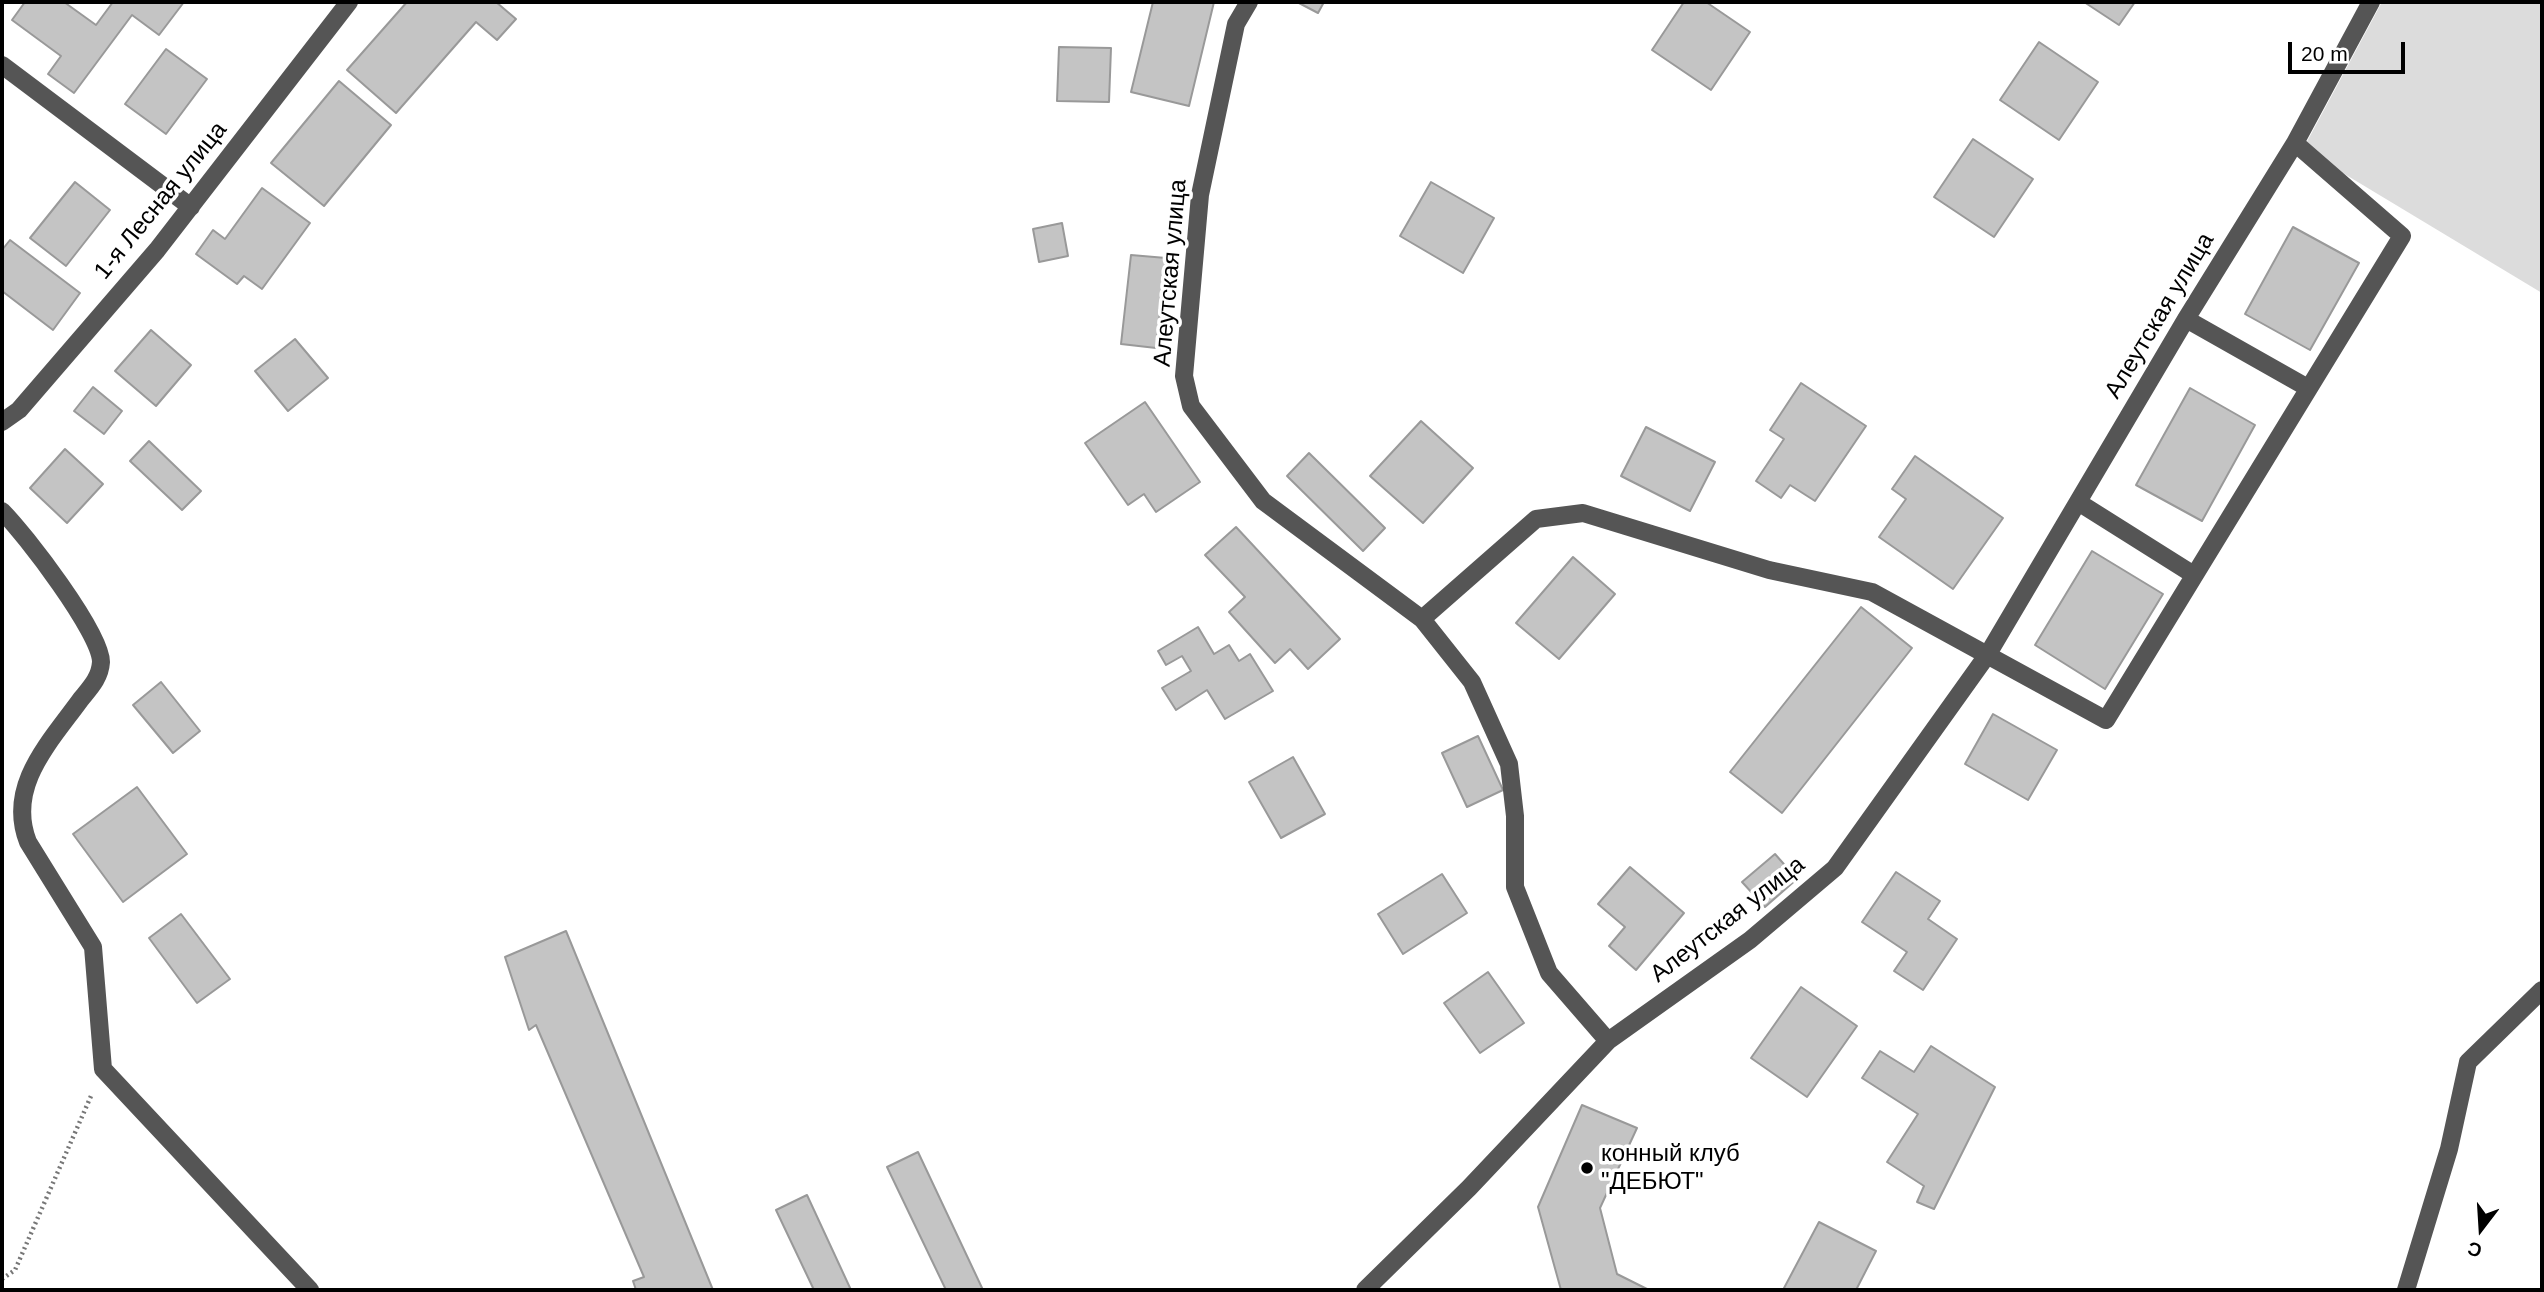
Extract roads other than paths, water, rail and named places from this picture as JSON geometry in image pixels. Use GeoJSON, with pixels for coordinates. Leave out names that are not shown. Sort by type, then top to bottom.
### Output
{"type":"FeatureCollection","features":[{"type":"Feature","properties":{"kind":"street","name":"1-я Лесная улица"},"geometry":{"type":"LineString","coordinates":[[2,422],[19,410],[191,207],[349,2]]}},
{"type":"Feature","properties":{"kind":"street","name":"Алеутская улица"},"geometry":{"type":"LineString","coordinates":[[1249,2],[1236,24],[1200,195],[1184,376],[1191,406],[1263,501],[1422,619],[1472,682],[1509,764],[1515,816],[1515,887],[1549,973],[1608,1041]]}},
{"type":"Feature","properties":{"kind":"street","name":"Алеутская улица"},"geometry":{"type":"LineString","coordinates":[[1365,1290],[1469,1188],[1608,1041],[1751,940],[1835,868],[1989,654],[2186,319],[2295,143],[2364,4]]}},
{"type":"Feature","properties":{"kind":"street"},"geometry":{"type":"LineString","coordinates":[[2,65],[191,207]]}},
{"type":"Feature","properties":{"kind":"street"},"geometry":{"type":"LineString","coordinates":[[1422,619],[1536,519],[1583,513],[1769,570],[1871,592],[2106,720],[2402,236],[2295,143]]}},
{"type":"Feature","properties":{"kind":"street"},"geometry":{"type":"LineString","coordinates":[[2186,319],[2308,388]]}},
{"type":"Feature","properties":{"kind":"street"},"geometry":{"type":"LineString","coordinates":[[2078,502],[2194,575]]}},
{"type":"Feature","properties":{"kind":"street"},"geometry":{"type":"LineString","coordinates":[[2,511],[46,565],[98,645],[99,676],[41,753],[25,784],[21,825],[28,842],[93,947],[103,1069],[310,1290]]}},
{"type":"Feature","properties":{"kind":"street"},"geometry":{"type":"LineString","coordinates":[[2406,1290],[2449,1149],[2468,1062],[2542,990]]}},
{"type":"Feature","properties":{"kind":"place","name":"конный клуб \"ДЕБЮТ\""},"geometry":{"type":"Point","coordinates":[1587,1168]}}]}
